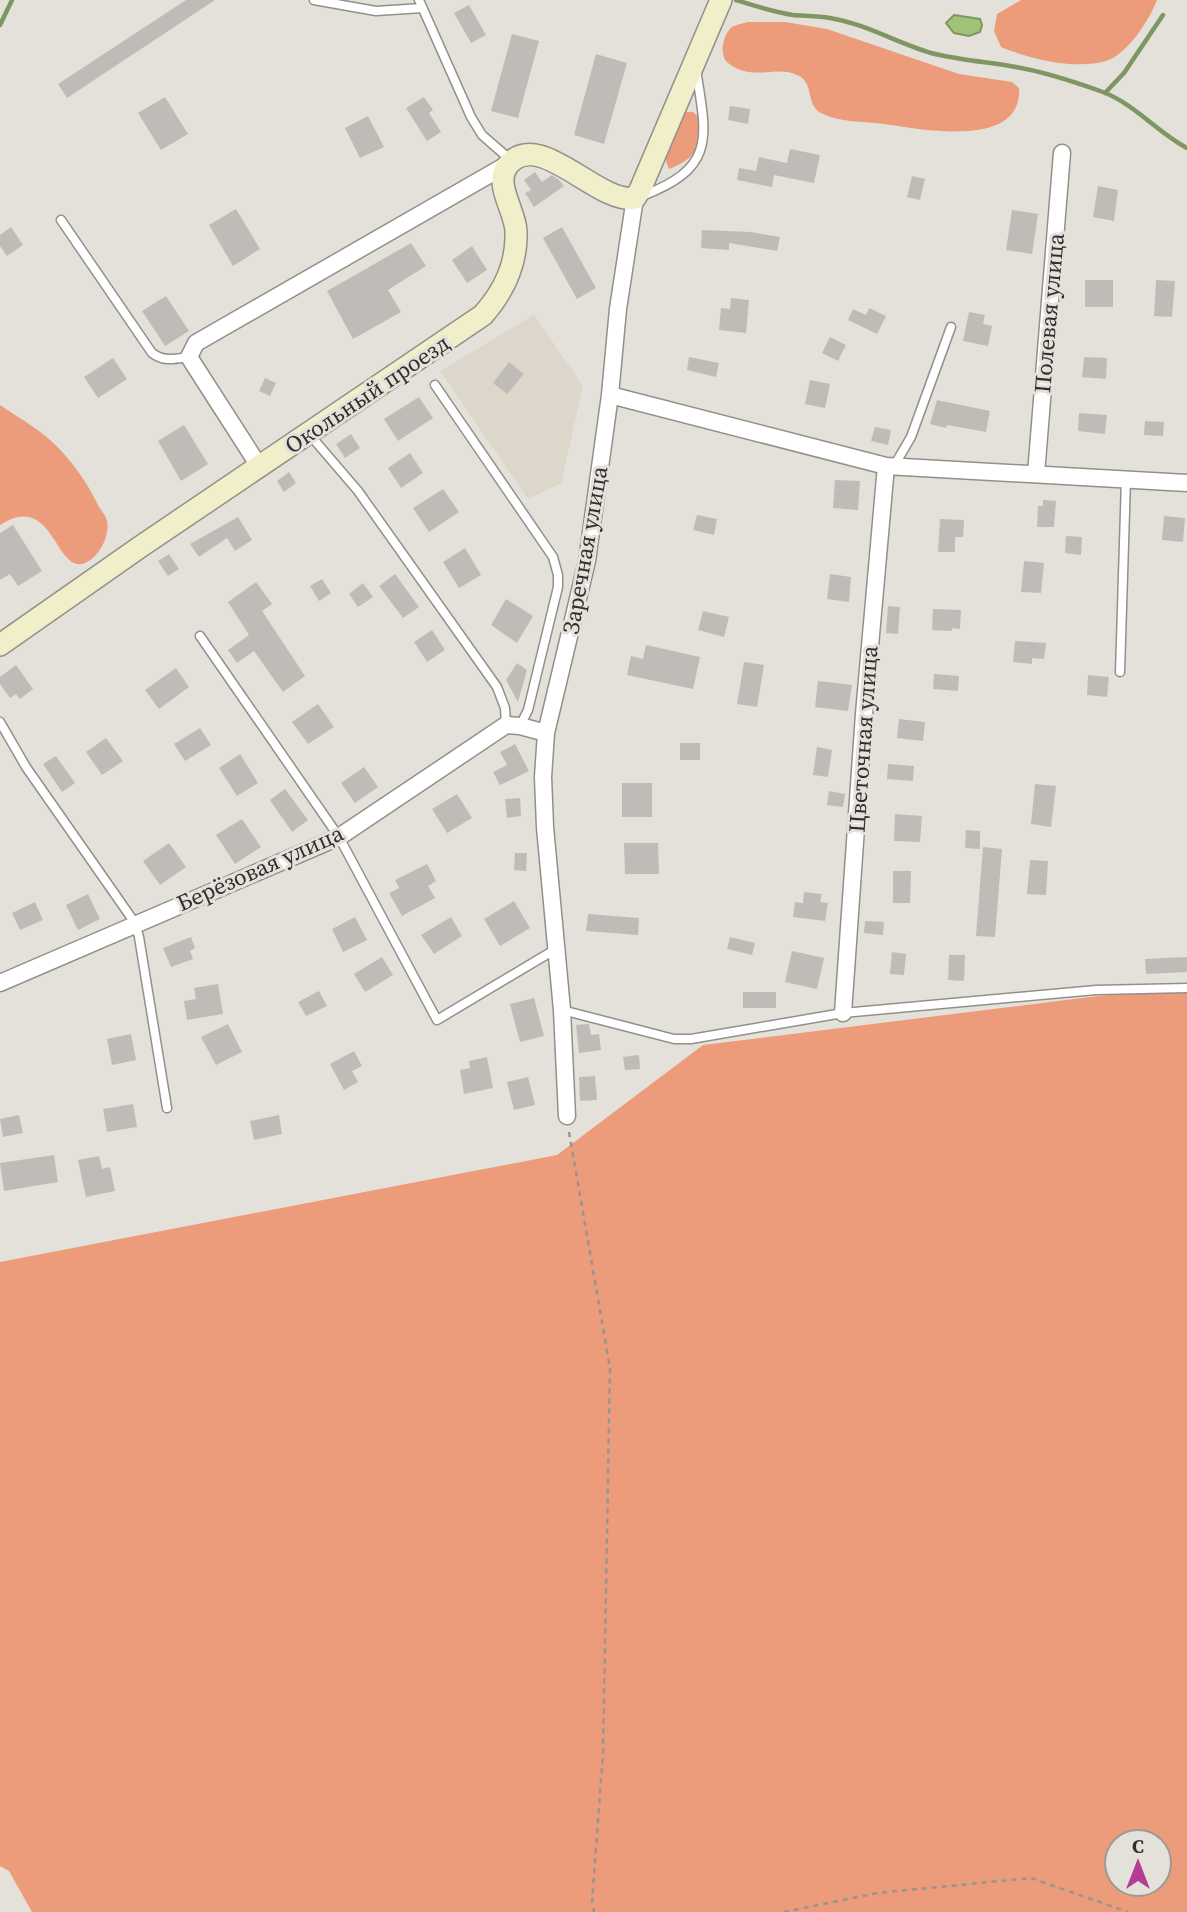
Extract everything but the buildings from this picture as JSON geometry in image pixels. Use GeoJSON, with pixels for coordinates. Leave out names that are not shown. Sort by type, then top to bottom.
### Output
{"type":"FeatureCollection","features":[{"type":"Feature","properties":{"kind":"street","name":"Заречная улица"},"geometry":{"type":"LineString","coordinates":[[566,1116],[562,1010],[544,802],[546,733],[587,561],[610,396],[618,309],[635,198],[721,0]]}},
{"type":"Feature","properties":{"kind":"street","name":"Полевая улица"},"geometry":{"type":"LineString","coordinates":[[1036,474],[1062,153]]}},
{"type":"Feature","properties":{"kind":"street"},"geometry":{"type":"LineString","coordinates":[[259,466],[189,357],[196,343],[522,156],[538,156],[557,161],[612,196],[626,200],[635,198]]}},
{"type":"Feature","properties":{"kind":"street","name":"Окольный проезд"},"geometry":{"type":"LineString","coordinates":[[0,645],[483,315],[500,296],[516,250],[517,229],[503,187],[503,177],[511,163]]}},
{"type":"Feature","properties":{"kind":"street"},"geometry":{"type":"LineString","coordinates":[[610,396],[890,466],[1187,483]]}},
{"type":"Feature","properties":{"kind":"street","name":"Цветочная улица"},"geometry":{"type":"LineString","coordinates":[[843,1013],[864,714],[890,466]]}},
{"type":"Feature","properties":{"kind":"street"},"geometry":{"type":"LineString","coordinates":[[513,725],[546,733]]}},
{"type":"Feature","properties":{"kind":"street","name":"Берёзовая улица"},"geometry":{"type":"LineString","coordinates":[[0,983],[339,837],[513,725]]}},
{"type":"Feature","properties":{"kind":"lane"},"geometry":{"type":"LineString","coordinates":[[314,0],[376,11],[421,4],[471,117],[482,135],[511,163]]}},
{"type":"Feature","properties":{"kind":"lane"},"geometry":{"type":"LineString","coordinates":[[635,198],[667,186],[686,173],[704,144],[705,128],[695,64]]}},
{"type":"Feature","properties":{"kind":"lane"},"geometry":{"type":"LineString","coordinates":[[61,220],[152,353],[159,358],[172,360],[189,357]]}},
{"type":"Feature","properties":{"kind":"lane"},"geometry":{"type":"LineString","coordinates":[[890,466],[911,437],[951,327]]}},
{"type":"Feature","properties":{"kind":"lane"},"geometry":{"type":"LineString","coordinates":[[308,433],[358,491],[497,687],[513,725],[528,710],[555,601],[558,575],[553,557],[435,385]]}},
{"type":"Feature","properties":{"kind":"lane"},"geometry":{"type":"LineString","coordinates":[[1120,672],[1126,479]]}},
{"type":"Feature","properties":{"kind":"lane"},"geometry":{"type":"LineString","coordinates":[[200,636],[339,837],[437,1020],[556,949]]}},
{"type":"Feature","properties":{"kind":"lane"},"geometry":{"type":"LineString","coordinates":[[0,722],[26,768],[135,923],[167,1108]]}},
{"type":"Feature","properties":{"kind":"lane"},"geometry":{"type":"LineString","coordinates":[[562,1010],[674,1039],[691,1039],[843,1013],[1096,990],[1187,988]]}},
{"type":"Feature","properties":{"kind":"path"},"geometry":{"type":"LineString","coordinates":[[566,1116],[610,1368],[603,1753],[592,1902],[594,1912]]}},
{"type":"Feature","properties":{"kind":"path"},"geometry":{"type":"LineString","coordinates":[[784,1912],[877,1893],[1031,1878],[1128,1912]]}},
{"type":"Feature","properties":{"kind":"shaded area"},"geometry":{"type":"Polygon","coordinates":[[[1021,0],[1157,0],[1143,26],[1122,52],[1106,61],[1067,64],[1025,56],[1001,47],[994,31],[997,14],[1021,0]]]}},
{"type":"Feature","properties":{"kind":"shaded area"},"geometry":{"type":"Polygon","coordinates":[[[954,15],[980,19],[980,32],[969,36],[954,33],[946,23],[954,15]]]}},
{"type":"Feature","properties":{"kind":"shaded area"},"geometry":{"type":"Polygon","coordinates":[[[748,22],[785,22],[827,29],[959,74],[1012,82],[1019,88],[1016,108],[1005,120],[988,128],[966,131],[921,129],[828,116],[813,105],[803,78],[785,72],[744,71],[726,61],[723,43],[727,34],[732,27],[748,22]]]}},
{"type":"Feature","properties":{"kind":"shaded area"},"geometry":{"type":"Polygon","coordinates":[[[686,112],[693,112],[700,118],[698,144],[691,156],[669,169],[665,158],[678,124],[686,112]]]}},
{"type":"Feature","properties":{"kind":"shaded area"},"geometry":{"type":"Polygon","coordinates":[[[534,315],[583,386],[561,483],[528,499],[440,371],[534,315]]]}},
{"type":"Feature","properties":{"kind":"shaded area"},"geometry":{"type":"Polygon","coordinates":[[[0,405],[43,434],[64,454],[105,516],[108,527],[105,539],[100,550],[87,562],[76,564],[68,558],[43,525],[32,518],[18,517],[0,525],[0,405]]]}},
{"type":"Feature","properties":{"kind":"shaded area"},"geometry":{"type":"Polygon","coordinates":[[[1187,985],[1187,1912],[32,1912],[9,1871],[0,1866],[0,1262],[557,1155],[703,1045],[1187,985]]]}},
{"type":"Feature","properties":{"kind":"waterway"},"geometry":{"type":"LineString","coordinates":[[0,25],[12,0]]}},
{"type":"Feature","properties":{"kind":"waterway"},"geometry":{"type":"LineString","coordinates":[[736,0],[786,14],[843,21],[931,53],[1027,69],[1071,81],[1115,97],[1187,148]]}},
{"type":"Feature","properties":{"kind":"waterway"},"geometry":{"type":"LineString","coordinates":[[1105,93],[1124,73],[1163,15]]}}]}
